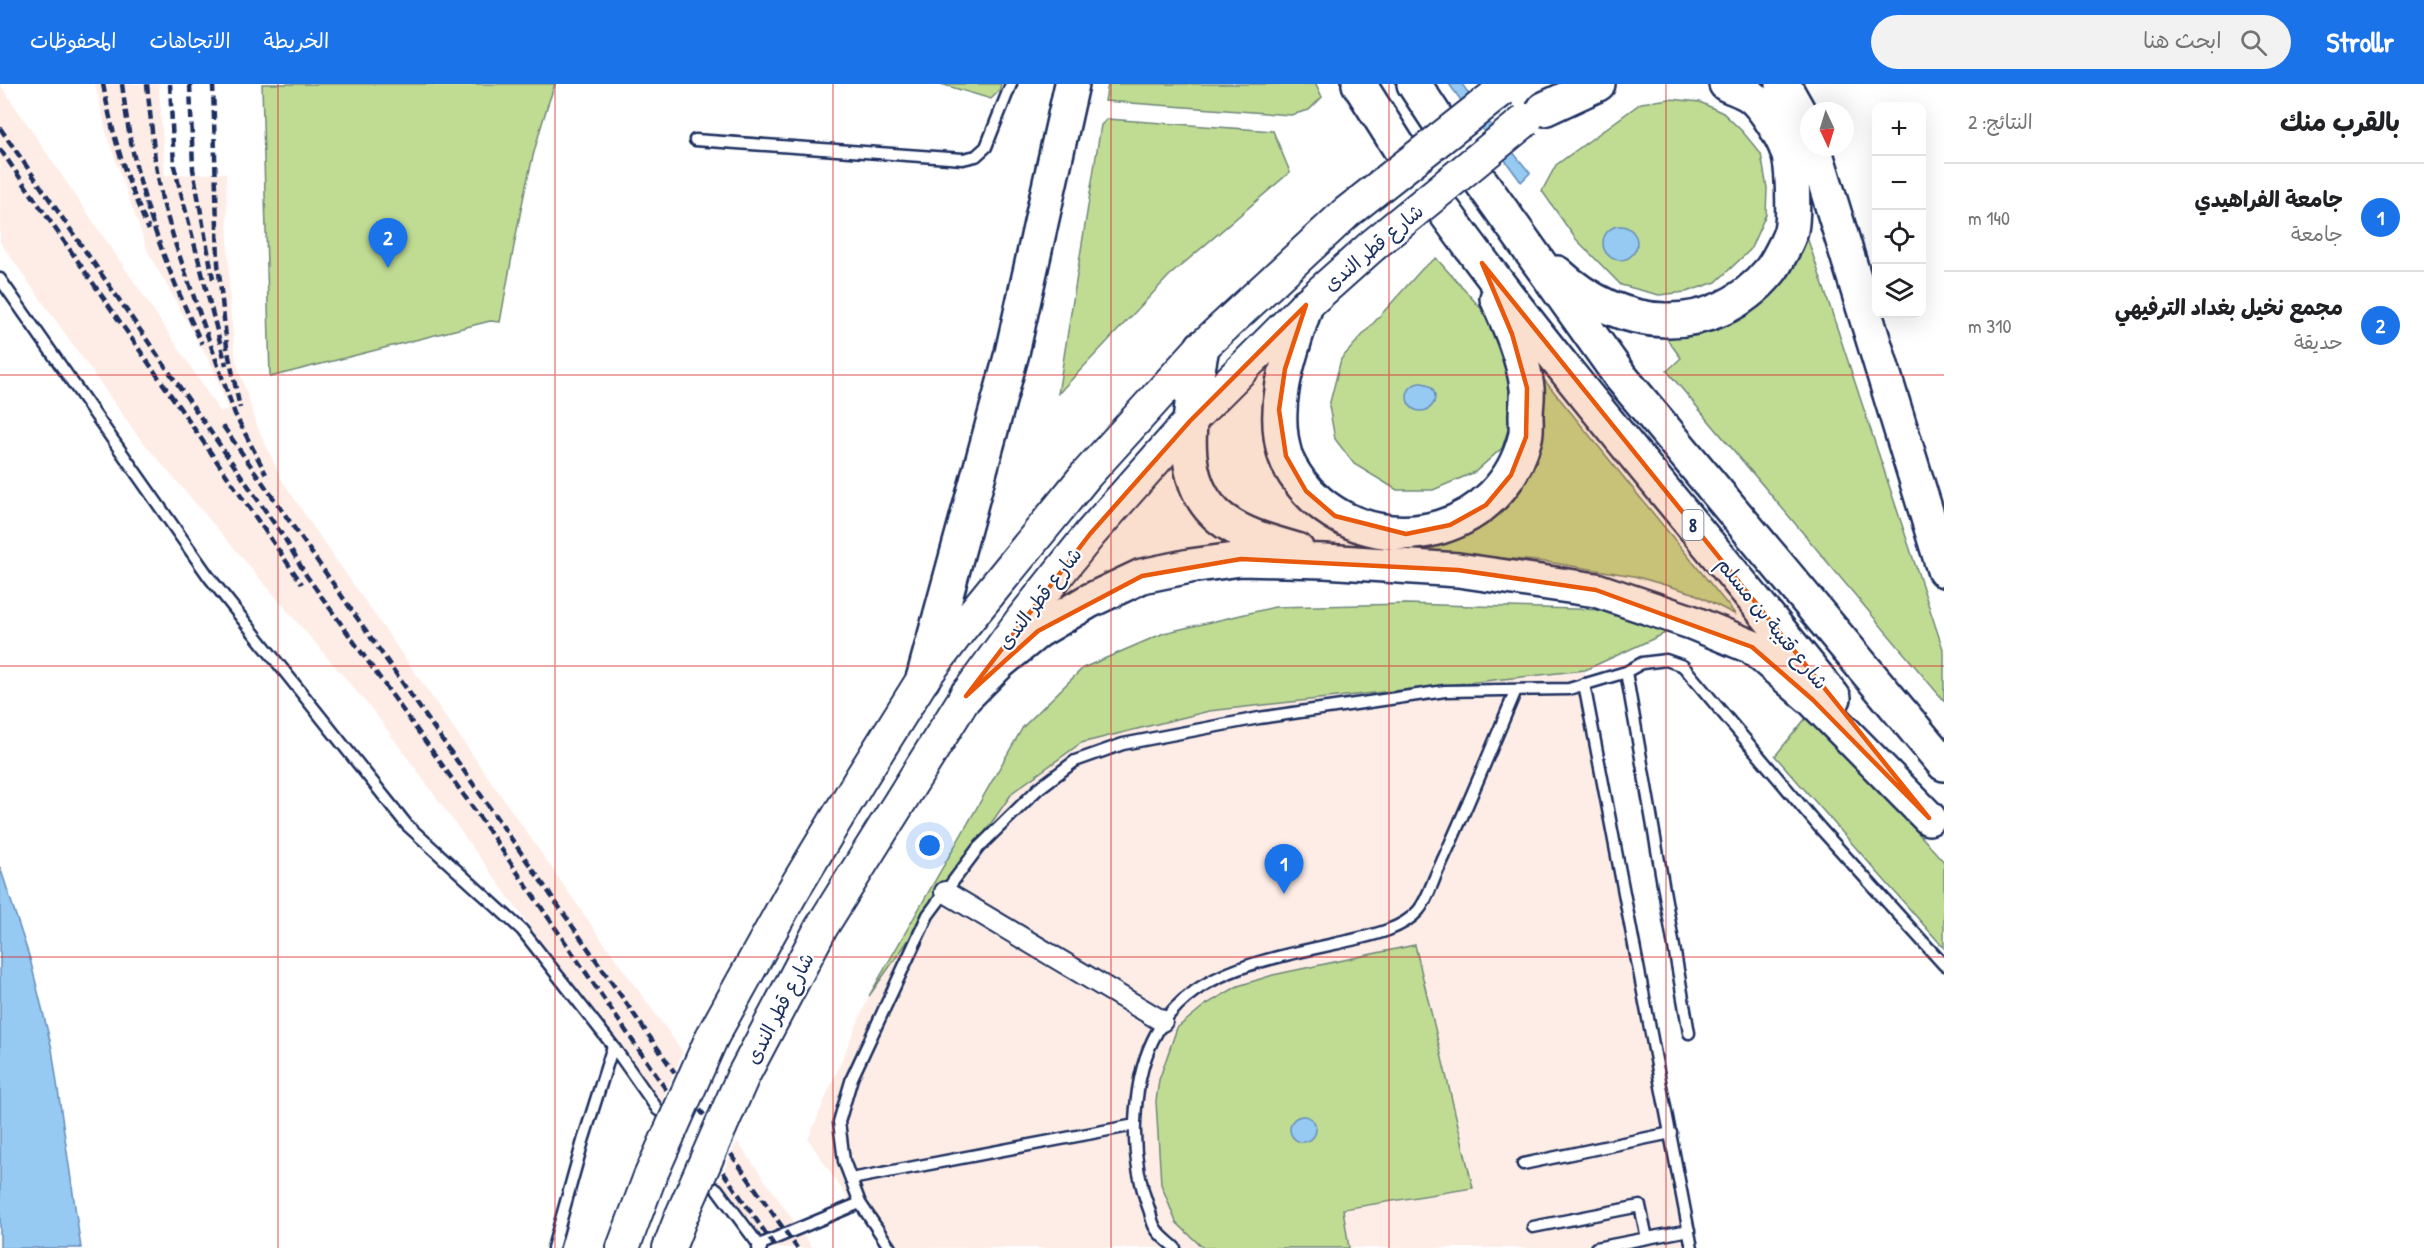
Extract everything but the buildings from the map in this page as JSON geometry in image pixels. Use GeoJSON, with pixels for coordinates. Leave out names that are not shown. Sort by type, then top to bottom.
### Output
{"type":"FeatureCollection","features":[{"type":"Feature","properties":{"kind":"highway"},"geometry":{"type":"LineString","coordinates":[[923,679],[1012,353],[1072,84]]}},
{"type":"Feature","properties":{"kind":"highway"},"geometry":{"type":"LineString","coordinates":[[1359,84],[1400,149]]}},
{"type":"Feature","properties":{"kind":"highway"},"geometry":{"type":"LineString","coordinates":[[1414,84],[1437,119]]}},
{"type":"Feature","properties":{"kind":"highway"},"geometry":{"type":"LineString","coordinates":[[1535,115],[1598,84]]}},
{"type":"Feature","properties":{"kind":"highway"},"geometry":{"type":"LineString","coordinates":[[1522,241],[1566,282],[1585,296],[1630,316],[1666,321],[1699,317],[1738,300],[1771,270],[1791,231],[1792,188],[1789,154],[1769,118],[1751,96],[1726,84]]}},
{"type":"Feature","properties":{"kind":"highway"},"geometry":{"type":"LineString","coordinates":[[1783,84],[1800,115]]}},
{"type":"Feature","properties":{"kind":"highway"},"geometry":{"type":"LineString","coordinates":[[1799,84],[1803,102]]}},
{"type":"Feature","properties":{"kind":"highway"},"geometry":{"type":"LineString","coordinates":[[1817,156],[1944,570]]}},
{"type":"Feature","properties":{"kind":"highway","name":"شارع قتيبة بن مسلم"},"geometry":{"type":"LineString","coordinates":[[1482,183],[1620,376],[1944,764]]}},
{"type":"Feature","properties":{"kind":"highway","name":"شارع قتيبة بن مسلم"},"geometry":{"type":"LineString","coordinates":[[1445,212],[1482,263],[1588,397],[1780,630],[1936,827]]}},
{"type":"Feature","properties":{"kind":"highway"},"geometry":{"type":"LineString","coordinates":[[1306,305],[1285,369],[1279,410],[1286,456],[1306,491],[1335,516],[1366,528],[1406,534],[1450,525],[1485,505],[1511,475],[1526,437],[1527,388],[1512,334],[1482,263]]}},
{"type":"Feature","properties":{"kind":"highway"},"geometry":{"type":"LineString","coordinates":[[1202,347],[1187,447],[1195,483],[1211,509],[1232,526],[1270,543],[1345,562]]}},
{"type":"Feature","properties":{"kind":"highway"},"geometry":{"type":"LineString","coordinates":[[966,696],[999,663],[1038,631],[1089,601],[1142,576],[1241,559],[1345,562],[1458,570],[1596,590],[1691,622],[1752,647],[1813,700],[1936,827]]}},
{"type":"Feature","properties":{"kind":"main road","name":"شارع قطر الندى"},"geometry":{"type":"LineString","coordinates":[[669,1248],[743,1076],[821,928],[966,696],[1056,576],[1190,421],[1306,305],[1372,246],[1535,115],[1581,84]]}},
{"type":"Feature","properties":{"kind":"main road","name":"شارع قطر الندى"},"geometry":{"type":"LineString","coordinates":[[623,1248],[649,1179],[712,1037],[790,896],[923,679],[1043,524],[1202,347],[1346,213],[1506,87]]}},
{"type":"Feature","properties":{"kind":"street"},"geometry":{"type":"LineString","coordinates":[[945,892],[1162,1021]]}},
{"type":"Feature","properties":{"kind":"lane"},"geometry":{"type":"LineString","coordinates":[[695,140],[963,159],[976,156],[986,147],[1011,84]]}},
{"type":"Feature","properties":{"kind":"lane"},"geometry":{"type":"LineString","coordinates":[[0,279],[209,578],[407,825],[522,930],[613,1046],[658,1110]]}},
{"type":"Feature","properties":{"kind":"lane"},"geometry":{"type":"LineString","coordinates":[[890,1248],[860,1203],[844,1161],[839,1122],[852,1077],[928,915],[978,848],[1038,789],[1075,761],[1124,744],[1259,718],[1445,691],[1569,689],[1626,672],[1642,663],[1666,660],[1683,666],[1820,828],[1944,965]]}},
{"type":"Feature","properties":{"kind":"lane"},"geometry":{"type":"LineString","coordinates":[[1626,672],[1689,1033]]}},
{"type":"Feature","properties":{"kind":"lane"},"geometry":{"type":"LineString","coordinates":[[1584,684],[1692,1248]]}},
{"type":"Feature","properties":{"kind":"lane"},"geometry":{"type":"LineString","coordinates":[[1175,1248],[1156,1229],[1139,1179],[1134,1141],[1136,1092],[1148,1052],[1162,1021],[1185,997],[1222,974],[1269,958],[1396,927],[1419,910],[1516,690]]}},
{"type":"Feature","properties":{"kind":"lane"},"geometry":{"type":"LineString","coordinates":[[553,1248],[613,1046]]}},
{"type":"Feature","properties":{"kind":"lane"},"geometry":{"type":"LineString","coordinates":[[851,1179],[1135,1125]]}},
{"type":"Feature","properties":{"kind":"lane"},"geometry":{"type":"LineString","coordinates":[[1523,1164],[1671,1133]]}},
{"type":"Feature","properties":{"kind":"lane"},"geometry":{"type":"LineString","coordinates":[[717,1189],[759,1247],[860,1203]]}},
{"type":"Feature","properties":{"kind":"lane"},"geometry":{"type":"LineString","coordinates":[[1533,1227],[1640,1206],[1647,1238]]}},
{"type":"Feature","properties":{"kind":"lane"},"geometry":{"type":"LineString","coordinates":[[1596,1248],[1689,1230]]}},
{"type":"Feature","properties":{"kind":"highlighted area"},"geometry":{"type":"Polygon","coordinates":[[[1482,263],[1929,818],[1813,700],[1752,647],[1596,590],[1458,570],[1241,559],[1142,576],[1038,631],[966,696],[1090,534],[1190,421],[1306,305],[1285,369],[1279,410],[1286,456],[1306,491],[1335,516],[1406,534],[1450,525],[1486,505],[1511,475],[1526,437],[1527,388],[1512,334],[1482,263]]]}},
{"type":"Feature","properties":{"kind":"shaded area"},"geometry":{"type":"Polygon","coordinates":[[[0,84],[220,412],[228,409],[213,368],[148,252],[108,139],[95,84],[159,84],[165,175],[226,173],[230,307],[236,361],[258,428],[282,480],[602,940],[683,1052],[660,1106],[375,713],[137,435],[0,242],[0,84]]]}},
{"type":"Feature","properties":{"kind":"shaded area"},"geometry":{"type":"Polygon","coordinates":[[[1585,670],[1697,1248],[881,1248],[808,1139],[869,996],[1013,792],[1081,743],[1209,711],[1585,670]]]}},
{"type":"Feature","properties":{"kind":"shaded area"},"geometry":{"type":"Polygon","coordinates":[[[737,1141],[813,1248],[765,1248],[719,1182],[737,1141]]]}},
{"type":"Feature","properties":{"kind":"green space"},"geometry":{"type":"Polygon","coordinates":[[[262,84],[555,84],[529,172],[500,322],[490,321],[270,377],[262,84]]]}},
{"type":"Feature","properties":{"kind":"green space"},"geometry":{"type":"Polygon","coordinates":[[[941,84],[1001,84],[999,91],[991,99],[941,84]]]}},
{"type":"Feature","properties":{"kind":"green space"},"geometry":{"type":"Polygon","coordinates":[[[1108,84],[1316,84],[1322,97],[1309,110],[1291,115],[1105,101],[1108,84]]]}},
{"type":"Feature","properties":{"kind":"green space"},"geometry":{"type":"Polygon","coordinates":[[[1670,99],[1700,102],[1723,113],[1742,131],[1761,154],[1767,188],[1766,214],[1750,250],[1716,282],[1686,292],[1659,295],[1621,285],[1575,238],[1542,191],[1556,165],[1641,103],[1670,99]]]}},
{"type":"Feature","properties":{"kind":"green space"},"geometry":{"type":"Polygon","coordinates":[[[1107,119],[1273,131],[1290,172],[1169,276],[1058,394],[1101,125],[1107,119]]]}},
{"type":"Feature","properties":{"kind":"green space"},"geometry":{"type":"Polygon","coordinates":[[[1805,231],[1944,652],[1944,701],[1667,371],[1681,358],[1661,331],[1695,329],[1805,231]]]}},
{"type":"Feature","properties":{"kind":"green space"},"geometry":{"type":"Polygon","coordinates":[[[1436,258],[1485,313],[1509,363],[1514,412],[1502,448],[1475,472],[1433,490],[1397,490],[1354,464],[1335,439],[1329,406],[1341,359],[1423,268],[1436,258]]]}},
{"type":"Feature","properties":{"kind":"green space"},"geometry":{"type":"Polygon","coordinates":[[[1537,371],[1736,615],[1693,593],[1634,576],[1547,562],[1413,550],[1440,545],[1466,535],[1490,520],[1510,501],[1537,371]]]}},
{"type":"Feature","properties":{"kind":"green space"},"geometry":{"type":"Polygon","coordinates":[[[1406,604],[1607,610],[1670,631],[1585,670],[1209,711],[1081,743],[1013,792],[869,996],[1023,727],[1083,668],[1164,633],[1275,607],[1406,604]]]}},
{"type":"Feature","properties":{"kind":"green space"},"geometry":{"type":"Polygon","coordinates":[[[1811,712],[1944,862],[1944,948],[1775,756],[1811,712]]]}},
{"type":"Feature","properties":{"kind":"green space"},"geometry":{"type":"Polygon","coordinates":[[[1415,945],[1473,1188],[1343,1209],[1349,1248],[1203,1248],[1176,1222],[1161,1184],[1156,1101],[1159,1080],[1177,1028],[1205,1005],[1238,986],[1273,975],[1415,945]]]}},
{"type":"Feature","properties":{"kind":"water"},"geometry":{"type":"Polygon","coordinates":[[[1449,84],[1462,84],[1493,128],[1530,173],[1521,182],[1449,84]]]}},
{"type":"Feature","properties":{"kind":"water"},"geometry":{"type":"Polygon","coordinates":[[[1620,226],[1632,231],[1637,243],[1632,255],[1620,260],[1608,255],[1603,243],[1608,231],[1620,226]]]}},
{"type":"Feature","properties":{"kind":"water"},"geometry":{"type":"Polygon","coordinates":[[[1421,383],[1431,387],[1435,397],[1431,407],[1421,411],[1411,407],[1407,397],[1411,387],[1421,383]]]}},
{"type":"Feature","properties":{"kind":"water"},"geometry":{"type":"Polygon","coordinates":[[[0,867],[30,959],[52,1049],[81,1248],[0,1248],[0,867]]]}},
{"type":"Feature","properties":{"kind":"water"},"geometry":{"type":"Polygon","coordinates":[[[1303,1116],[1312,1120],[1316,1129],[1312,1138],[1303,1142],[1294,1138],[1290,1129],[1294,1120],[1303,1116]]]}},
{"type":"Feature","properties":{"kind":"tunnel"},"geometry":{"type":"LineString","coordinates":[[1437,119],[1482,183]]}},
{"type":"Feature","properties":{"kind":"tunnel"},"geometry":{"type":"LineString","coordinates":[[1400,149],[1445,212]]}},
{"type":"Feature","properties":{"kind":"railway"},"geometry":{"type":"LineString","coordinates":[[103,84],[121,158],[149,230]]}},
{"type":"Feature","properties":{"kind":"railway"},"geometry":{"type":"LineString","coordinates":[[122,84],[131,144],[153,226],[202,344]]}},
{"type":"Feature","properties":{"kind":"railway"},"geometry":{"type":"LineString","coordinates":[[147,84],[155,160],[162,199],[176,246],[235,414],[266,474]]}},
{"type":"Feature","properties":{"kind":"railway"},"geometry":{"type":"LineString","coordinates":[[170,84],[174,166],[226,365]]}},
{"type":"Feature","properties":{"kind":"railway"},"geometry":{"type":"LineString","coordinates":[[190,84],[193,169],[213,279]]}},
{"type":"Feature","properties":{"kind":"railway"},"geometry":{"type":"LineString","coordinates":[[213,84],[218,263],[227,347],[240,408]]}},
{"type":"Feature","properties":{"kind":"railway"},"geometry":{"type":"LineString","coordinates":[[0,128],[285,539],[306,575],[478,815],[667,1091]]}},
{"type":"Feature","properties":{"kind":"railway"},"geometry":{"type":"LineString","coordinates":[[0,149],[302,584]]}},
{"type":"Feature","properties":{"kind":"railway"},"geometry":{"type":"LineString","coordinates":[[223,426],[675,1073]]}},
{"type":"Feature","properties":{"kind":"railway"},"geometry":{"type":"LineString","coordinates":[[700,1110],[704,1115]]}},
{"type":"Feature","properties":{"kind":"railway"},"geometry":{"type":"LineString","coordinates":[[731,1154],[797,1248]]}},
{"type":"Feature","properties":{"kind":"railway"},"geometry":{"type":"LineString","coordinates":[[723,1172],[776,1248]]}},
{"type":"Feature","properties":{"kind":"place","name":"مجمع نخيل بغداد الترفيهي"},"geometry":{"type":"Point","coordinates":[388,268]}},
{"type":"Feature","properties":{"kind":"place","name":"جامعة الفراهيدي"},"geometry":{"type":"Point","coordinates":[1284,894]}}]}
